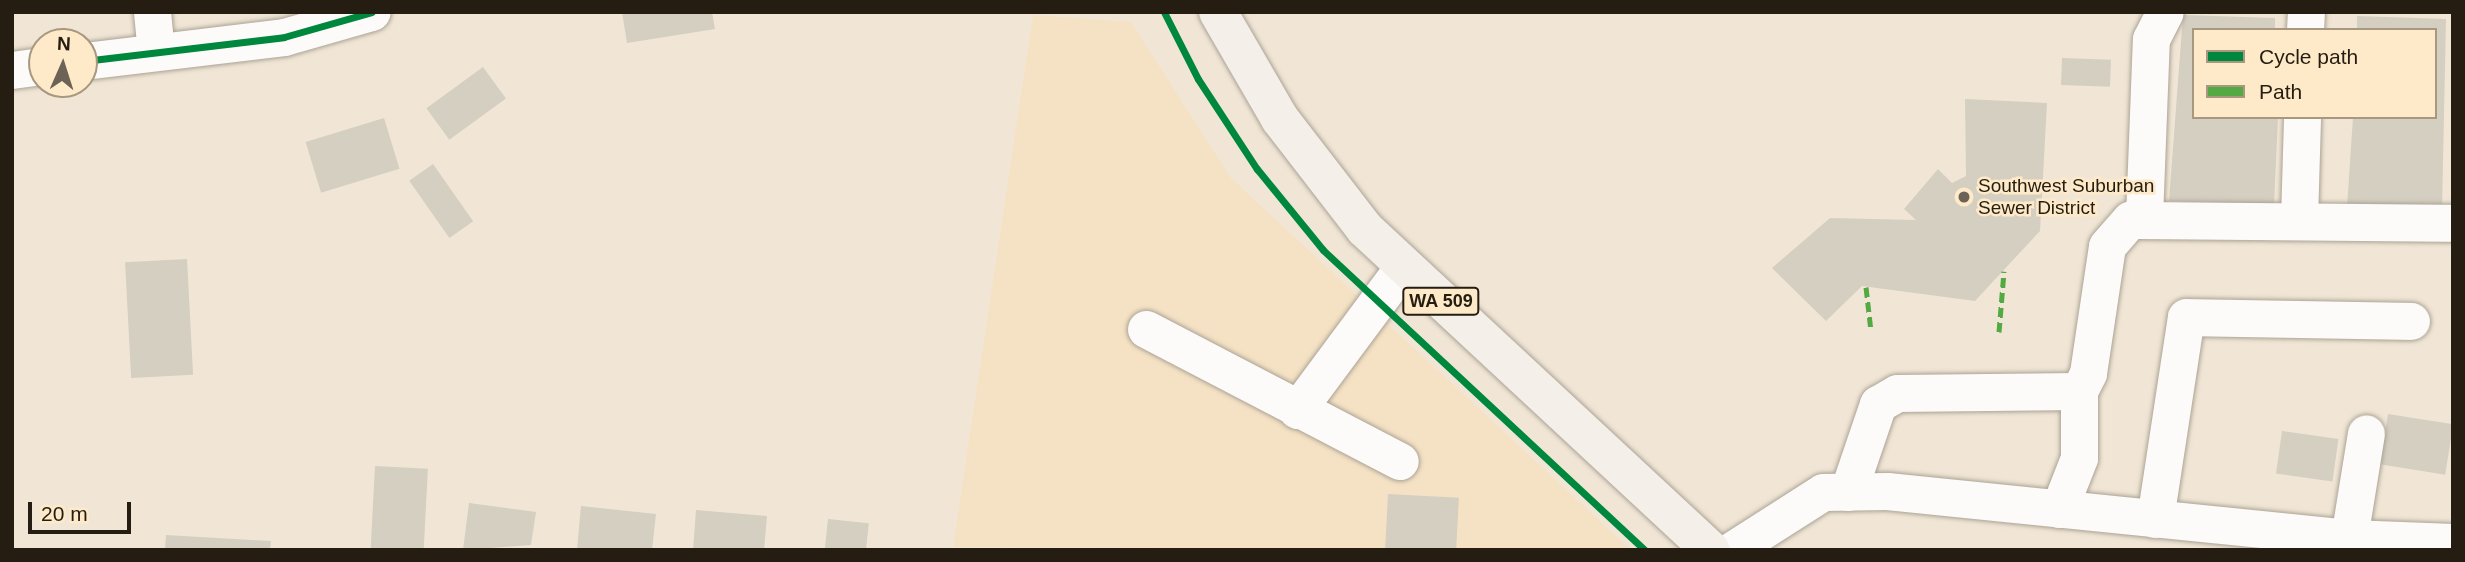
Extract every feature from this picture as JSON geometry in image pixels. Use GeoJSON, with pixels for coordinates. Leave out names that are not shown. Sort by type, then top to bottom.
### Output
{"type":"FeatureCollection","features":[{"type":"Feature","properties":{"kind":"main road","name":"WA 509"},"geometry":{"type":"LineString","coordinates":[[1218,12],[1280,119],[1365,229],[1711,550]]}},
{"type":"Feature","properties":{"kind":"street"},"geometry":{"type":"LineString","coordinates":[[152,12],[156,52]]}},
{"type":"Feature","properties":{"kind":"street"},"geometry":{"type":"LineString","coordinates":[[98,59],[284,37],[372,12]]}},
{"type":"Feature","properties":{"kind":"street"},"geometry":{"type":"LineString","coordinates":[[2144,218],[2151,39],[2165,12]]}},
{"type":"Feature","properties":{"kind":"street"},"geometry":{"type":"LineString","coordinates":[[2299,220],[2302,119]]}},
{"type":"Feature","properties":{"kind":"street"},"geometry":{"type":"LineString","coordinates":[[2059,509],[2079,458],[2079,391],[2088,373],[2106,246],[2116,229],[2144,218],[2453,223]]}},
{"type":"Feature","properties":{"kind":"street"},"geometry":{"type":"LineString","coordinates":[[1297,410],[1404,266]]}},
{"type":"Feature","properties":{"kind":"street"},"geometry":{"type":"LineString","coordinates":[[2155,519],[2186,317],[2411,321]]}},
{"type":"Feature","properties":{"kind":"street"},"geometry":{"type":"LineString","coordinates":[[1146,329],[1297,410],[1400,461]]}},
{"type":"Feature","properties":{"kind":"street"},"geometry":{"type":"LineString","coordinates":[[1848,492],[1878,404],[1896,393],[2079,391]]}},
{"type":"Feature","properties":{"kind":"street"},"geometry":{"type":"LineString","coordinates":[[2349,538],[2366,433]]}},
{"type":"Feature","properties":{"kind":"street"},"geometry":{"type":"LineString","coordinates":[[1732,550],[1823,492],[2059,509],[2349,538],[2453,541]]}},
{"type":"Feature","properties":{"kind":"shaded area"},"geometry":{"type":"Polygon","coordinates":[[[1033,15],[1131,22],[1231,178],[1631,550],[953,547],[1033,15]]]}},
{"type":"Feature","properties":{"kind":"building"},"geometry":{"type":"Polygon","coordinates":[[[622,12],[712,12],[715,29],[627,43],[622,12]]]}},
{"type":"Feature","properties":{"kind":"building"},"geometry":{"type":"Polygon","coordinates":[[[2183,15],[2275,18],[2275,28],[2192,28],[2192,119],[2278,119],[2274,205],[2169,201],[2183,15]]]}},
{"type":"Feature","properties":{"kind":"building"},"geometry":{"type":"Polygon","coordinates":[[[2357,16],[2446,19],[2442,210],[2347,207],[2353,119],[2437,119],[2437,28],[2357,28],[2357,16]]]}},
{"type":"Feature","properties":{"kind":"building"},"geometry":{"type":"Polygon","coordinates":[[[2062,58],[2111,60],[2110,87],[2061,85],[2062,58]]]}},
{"type":"Feature","properties":{"kind":"building"},"geometry":{"type":"Polygon","coordinates":[[[483,67],[506,99],[449,140],[426,108],[483,67]]]}},
{"type":"Feature","properties":{"kind":"building"},"geometry":{"type":"Polygon","coordinates":[[[1965,99],[2047,103],[2040,231],[1975,301],[1862,286],[1826,321],[1772,268],[1830,218],[1916,220],[1904,209],[1938,169],[1952,183],[1966,176],[1965,99]]]}},
{"type":"Feature","properties":{"kind":"building"},"geometry":{"type":"Polygon","coordinates":[[[384,118],[399,169],[321,193],[306,142],[384,118]]]}},
{"type":"Feature","properties":{"kind":"building"},"geometry":{"type":"Polygon","coordinates":[[[433,164],[473,221],[449,238],[409,181],[433,164]]]}},
{"type":"Feature","properties":{"kind":"building"},"geometry":{"type":"Polygon","coordinates":[[[187,259],[193,375],[131,378],[125,262],[187,259]]]}},
{"type":"Feature","properties":{"kind":"building"},"geometry":{"type":"Polygon","coordinates":[[[2388,414],[2453,424],[2445,475],[2380,464],[2388,414]]]}},
{"type":"Feature","properties":{"kind":"building"},"geometry":{"type":"Polygon","coordinates":[[[2282,431],[2338,439],[2332,482],[2276,474],[2282,431]]]}},
{"type":"Feature","properties":{"kind":"building"},"geometry":{"type":"Polygon","coordinates":[[[375,466],[428,469],[424,550],[371,550],[375,466]]]}},
{"type":"Feature","properties":{"kind":"building"},"geometry":{"type":"Polygon","coordinates":[[[1388,494],[1459,498],[1456,550],[1385,550],[1388,494]]]}},
{"type":"Feature","properties":{"kind":"building"},"geometry":{"type":"Polygon","coordinates":[[[469,503],[536,512],[531,545],[463,550],[469,503]]]}},
{"type":"Feature","properties":{"kind":"building"},"geometry":{"type":"Polygon","coordinates":[[[581,506],[656,514],[652,550],[577,550],[581,506]]]}},
{"type":"Feature","properties":{"kind":"building"},"geometry":{"type":"Polygon","coordinates":[[[696,510],[767,516],[764,550],[693,550],[696,510]]]}},
{"type":"Feature","properties":{"kind":"building"},"geometry":{"type":"Polygon","coordinates":[[[828,519],[869,523],[866,550],[825,550],[828,519]]]}},
{"type":"Feature","properties":{"kind":"building"},"geometry":{"type":"Polygon","coordinates":[[[166,535],[271,541],[270,550],[165,550],[166,535]]]}},
{"type":"Feature","properties":{"kind":"marked path"},"geometry":{"type":"LineString","coordinates":[[1999,332],[2004,271]]}},
{"type":"Feature","properties":{"kind":"marked path"},"geometry":{"type":"LineString","coordinates":[[1866,287],[1871,331]]}},
{"type":"Feature","properties":{"kind":"cycle path"},"geometry":{"type":"LineString","coordinates":[[98,59],[284,37],[372,12]]}},
{"type":"Feature","properties":{"kind":"cycle path"},"geometry":{"type":"LineString","coordinates":[[1164,12],[1198,79],[1257,169],[1323,250],[1645,550]]}},
{"type":"Feature","properties":{"kind":"place","name":"Southwest Suburban Sewer District"},"geometry":{"type":"Point","coordinates":[1964,197]}}]}
